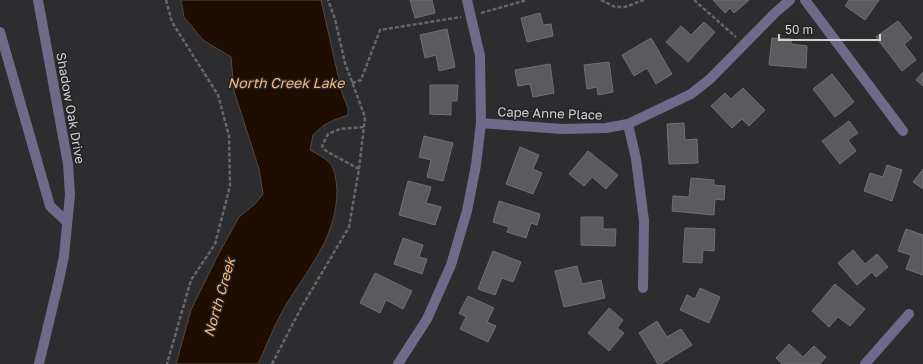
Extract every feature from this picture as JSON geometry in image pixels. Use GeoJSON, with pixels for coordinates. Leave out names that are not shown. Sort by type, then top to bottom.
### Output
{"type":"FeatureCollection","features":[{"type":"Feature","properties":{"kind":"street","name":"Shadow Oak Drive"},"geometry":{"type":"LineString","coordinates":[[38,0],[68,164],[70,196],[64,256],[39,364]]}},
{"type":"Feature","properties":{"kind":"street"},"geometry":{"type":"LineString","coordinates":[[398,364],[427,319],[451,265],[467,211],[476,165],[481,123],[480,56],[467,0]]}},
{"type":"Feature","properties":{"kind":"street","name":"Cape Anne Place"},"geometry":{"type":"LineString","coordinates":[[481,123],[562,129],[606,128],[628,124],[690,94],[710,79],[776,12],[790,0]]}},
{"type":"Feature","properties":{"kind":"street"},"geometry":{"type":"LineString","coordinates":[[805,0],[903,131]]}},
{"type":"Feature","properties":{"kind":"street"},"geometry":{"type":"LineString","coordinates":[[0,32],[50,206],[67,222]]}},
{"type":"Feature","properties":{"kind":"street"},"geometry":{"type":"LineString","coordinates":[[628,124],[636,159],[644,221],[643,288]]}},
{"type":"Feature","properties":{"kind":"street"},"geometry":{"type":"LineString","coordinates":[[865,364],[909,314]]}},
{"type":"Feature","properties":{"kind":"path"},"geometry":{"type":"LineString","coordinates":[[166,0],[172,22],[218,95],[229,136],[230,186],[215,244],[191,280],[167,364]]}},
{"type":"Feature","properties":{"kind":"path"},"geometry":{"type":"LineString","coordinates":[[272,364],[301,308],[349,227],[358,169],[365,117],[345,63],[335,19],[328,0]]}},
{"type":"Feature","properties":{"kind":"path"},"geometry":{"type":"LineString","coordinates":[[352,83],[361,80],[380,30],[471,15],[527,0]]}},
{"type":"Feature","properties":{"kind":"path"},"geometry":{"type":"LineString","coordinates":[[601,0],[615,7],[625,7],[644,0]]}},
{"type":"Feature","properties":{"kind":"path"},"geometry":{"type":"LineString","coordinates":[[694,0],[744,44]]}},
{"type":"Feature","properties":{"kind":"path"},"geometry":{"type":"LineString","coordinates":[[358,169],[326,151],[322,146],[328,134],[340,129],[363,127]]}},
{"type":"Feature","properties":{"kind":"water","name":"North Creek Lake"},"geometry":{"type":"Polygon","coordinates":[[[181,0],[321,0],[342,93],[348,108],[348,115],[324,125],[313,135],[310,150],[323,157],[330,163],[335,175],[337,189],[336,207],[332,224],[318,254],[279,318],[258,364],[176,364],[191,310],[217,257],[239,217],[256,203],[263,194],[259,169],[234,91],[231,57],[203,40],[184,17],[181,0]]]}},
{"type":"Feature","properties":{"kind":"building"},"geometry":{"type":"Polygon","coordinates":[[[410,0],[432,0],[435,13],[415,18],[410,0]]]}},
{"type":"Feature","properties":{"kind":"building"},"geometry":{"type":"Polygon","coordinates":[[[713,0],[749,0],[734,13],[730,8],[725,13],[713,0]]]}},
{"type":"Feature","properties":{"kind":"building"},"geometry":{"type":"Polygon","coordinates":[[[849,0],[879,0],[865,20],[845,6],[849,0]]]}},
{"type":"Feature","properties":{"kind":"building"},"geometry":{"type":"Polygon","coordinates":[[[540,13],[543,25],[551,24],[553,36],[527,42],[521,18],[540,13]]]}},
{"type":"Feature","properties":{"kind":"building"},"geometry":{"type":"Polygon","coordinates":[[[898,21],[912,38],[904,44],[916,60],[902,71],[876,37],[898,21]]]}},
{"type":"Feature","properties":{"kind":"building"},"geometry":{"type":"Polygon","coordinates":[[[704,22],[715,32],[688,62],[666,42],[681,26],[691,35],[704,22]]]}},
{"type":"Feature","properties":{"kind":"building"},"geometry":{"type":"Polygon","coordinates":[[[447,29],[455,67],[439,71],[436,55],[425,58],[420,35],[447,29]]]}},
{"type":"Feature","properties":{"kind":"building"},"geometry":{"type":"Polygon","coordinates":[[[651,38],[672,74],[656,84],[647,68],[634,76],[622,55],[651,38]]]}},
{"type":"Feature","properties":{"kind":"building"},"geometry":{"type":"Polygon","coordinates":[[[772,38],[791,39],[791,44],[807,46],[806,68],[769,65],[772,38]]]}},
{"type":"Feature","properties":{"kind":"building"},"geometry":{"type":"Polygon","coordinates":[[[609,62],[613,92],[598,95],[597,87],[587,89],[584,65],[609,62]]]}},
{"type":"Feature","properties":{"kind":"building"},"geometry":{"type":"Polygon","coordinates":[[[550,64],[554,93],[533,97],[530,84],[518,86],[515,70],[550,64]]]}},
{"type":"Feature","properties":{"kind":"building"},"geometry":{"type":"Polygon","coordinates":[[[923,72],[923,86],[916,80],[923,72]]]}},
{"type":"Feature","properties":{"kind":"building"},"geometry":{"type":"Polygon","coordinates":[[[832,74],[854,102],[835,117],[813,89],[832,74]]]}},
{"type":"Feature","properties":{"kind":"building"},"geometry":{"type":"Polygon","coordinates":[[[430,85],[458,85],[457,101],[451,101],[451,115],[430,114],[430,85]]]}},
{"type":"Feature","properties":{"kind":"building"},"geometry":{"type":"Polygon","coordinates":[[[743,88],[765,110],[749,126],[742,119],[732,128],[711,106],[725,93],[731,99],[743,88]]]}},
{"type":"Feature","properties":{"kind":"building"},"geometry":{"type":"Polygon","coordinates":[[[849,121],[858,133],[848,140],[856,151],[840,164],[822,141],[849,121]]]}},
{"type":"Feature","properties":{"kind":"building"},"geometry":{"type":"Polygon","coordinates":[[[684,123],[685,140],[697,139],[698,163],[669,164],[667,124],[684,123]]]}},
{"type":"Feature","properties":{"kind":"building"},"geometry":{"type":"Polygon","coordinates":[[[424,136],[453,143],[443,181],[427,177],[431,160],[419,157],[424,136]]]}},
{"type":"Feature","properties":{"kind":"building"},"geometry":{"type":"Polygon","coordinates":[[[520,147],[539,155],[533,169],[542,173],[533,194],[506,184],[520,147]]]}},
{"type":"Feature","properties":{"kind":"building"},"geometry":{"type":"Polygon","coordinates":[[[588,151],[618,175],[606,189],[592,177],[584,186],[569,174],[588,151]]]}},
{"type":"Feature","properties":{"kind":"building"},"geometry":{"type":"Polygon","coordinates":[[[887,165],[902,170],[892,201],[864,191],[870,173],[883,177],[887,165]]]}},
{"type":"Feature","properties":{"kind":"building"},"geometry":{"type":"Polygon","coordinates":[[[923,169],[923,189],[913,182],[923,169]]]}},
{"type":"Feature","properties":{"kind":"building"},"geometry":{"type":"Polygon","coordinates":[[[691,178],[714,180],[714,185],[725,186],[724,200],[715,199],[714,215],[672,211],[673,196],[689,197],[691,178]]]}},
{"type":"Feature","properties":{"kind":"building"},"geometry":{"type":"Polygon","coordinates":[[[408,181],[431,187],[426,203],[441,207],[435,225],[399,215],[408,181]]]}},
{"type":"Feature","properties":{"kind":"building"},"geometry":{"type":"Polygon","coordinates":[[[499,201],[540,214],[537,225],[531,223],[526,238],[507,232],[509,227],[493,222],[499,201]]]}},
{"type":"Feature","properties":{"kind":"building"},"geometry":{"type":"Polygon","coordinates":[[[581,217],[603,217],[603,229],[616,229],[615,246],[581,245],[581,217]]]}},
{"type":"Feature","properties":{"kind":"building"},"geometry":{"type":"Polygon","coordinates":[[[685,228],[715,229],[714,251],[703,250],[702,263],[683,262],[685,228]]]}},
{"type":"Feature","properties":{"kind":"building"},"geometry":{"type":"Polygon","coordinates":[[[906,229],[923,235],[923,275],[906,269],[911,255],[898,251],[906,229]]]}},
{"type":"Feature","properties":{"kind":"building"},"geometry":{"type":"Polygon","coordinates":[[[403,238],[423,245],[419,257],[427,259],[422,274],[394,264],[403,238]]]}},
{"type":"Feature","properties":{"kind":"building"},"geometry":{"type":"Polygon","coordinates":[[[853,250],[865,264],[877,254],[888,267],[876,277],[872,272],[857,285],[838,263],[853,250]]]}},
{"type":"Feature","properties":{"kind":"building"},"geometry":{"type":"Polygon","coordinates":[[[493,251],[521,262],[513,282],[502,278],[495,295],[478,289],[493,251]]]}},
{"type":"Feature","properties":{"kind":"building"},"geometry":{"type":"Polygon","coordinates":[[[577,266],[582,284],[601,280],[605,298],[564,307],[555,271],[577,266]]]}},
{"type":"Feature","properties":{"kind":"building"},"geometry":{"type":"Polygon","coordinates":[[[375,273],[412,291],[403,309],[386,300],[380,313],[360,303],[375,273]]]}},
{"type":"Feature","properties":{"kind":"building"},"geometry":{"type":"Polygon","coordinates":[[[835,284],[865,309],[850,326],[838,317],[829,327],[812,311],[835,284]]]}},
{"type":"Feature","properties":{"kind":"building"},"geometry":{"type":"Polygon","coordinates":[[[700,288],[720,297],[709,323],[680,310],[687,295],[695,299],[700,288]]]}},
{"type":"Feature","properties":{"kind":"building"},"geometry":{"type":"Polygon","coordinates":[[[468,296],[494,308],[487,322],[496,326],[488,342],[460,329],[466,317],[459,313],[468,296]]]}},
{"type":"Feature","properties":{"kind":"building"},"geometry":{"type":"Polygon","coordinates":[[[609,308],[623,320],[617,328],[624,333],[609,351],[588,333],[609,308]]]}},
{"type":"Feature","properties":{"kind":"building"},"geometry":{"type":"Polygon","coordinates":[[[657,321],[667,337],[681,329],[692,345],[661,364],[658,364],[639,333],[657,321]]]}},
{"type":"Feature","properties":{"kind":"building"},"geometry":{"type":"Polygon","coordinates":[[[789,344],[803,357],[814,346],[826,357],[820,364],[782,364],[776,358],[789,344]]]}},
{"type":"Feature","properties":{"kind":"water label","name":"North Creek"},"geometry":{"type":"Point","coordinates":[219,297]}}]}
